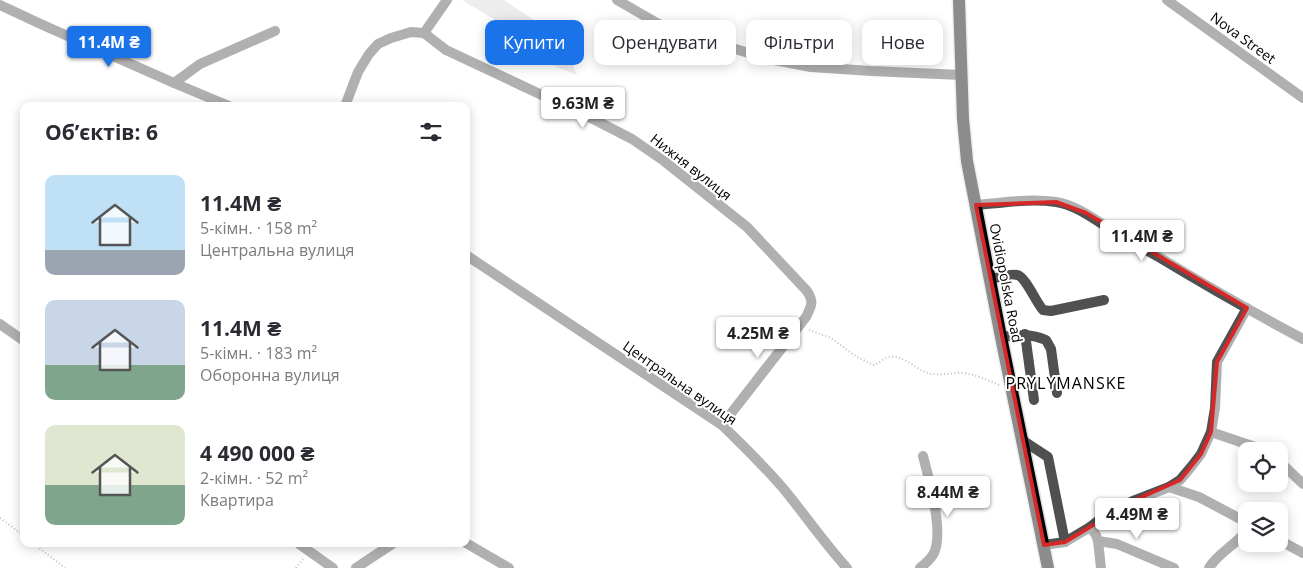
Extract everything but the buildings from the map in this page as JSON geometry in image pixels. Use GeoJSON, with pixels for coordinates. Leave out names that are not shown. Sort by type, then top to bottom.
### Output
{"type":"FeatureCollection","features":[{"type":"Feature","properties":{"kind":"main road","name":"Ovidiopolska Road"},"geometry":{"type":"LineString","coordinates":[[959,0],[960,75],[965,148],[1048,568]]}},
{"type":"Feature","properties":{"kind":"street"},"geometry":{"type":"LineString","coordinates":[[347,102],[358,72],[369,54],[378,44],[411,32],[424,33],[447,0]]}},
{"type":"Feature","properties":{"kind":"street"},"geometry":{"type":"LineString","coordinates":[[617,0],[657,23],[681,33],[769,59],[811,67],[960,75]]}},
{"type":"Feature","properties":{"kind":"street","name":"Nova Street"},"geometry":{"type":"LineString","coordinates":[[1167,0],[1303,98]]}},
{"type":"Feature","properties":{"kind":"street"},"geometry":{"type":"LineString","coordinates":[[0,4],[45,26],[217,102]]}},
{"type":"Feature","properties":{"kind":"street"},"geometry":{"type":"LineString","coordinates":[[174,83],[200,64],[275,31]]}},
{"type":"Feature","properties":{"kind":"street","name":"Нижня вулиця"},"geometry":{"type":"LineString","coordinates":[[424,33],[446,50],[595,120],[632,139],[664,161],[746,227],[807,291],[812,299],[812,307],[799,326]]}},
{"type":"Feature","properties":{"kind":"street"},"geometry":{"type":"LineString","coordinates":[[976,205],[1042,201],[1070,206],[1303,339]]}},
{"type":"Feature","properties":{"kind":"street","name":"Центральна вулиця"},"geometry":{"type":"LineString","coordinates":[[470,257],[722,425],[781,486],[847,568]]}},
{"type":"Feature","properties":{"kind":"street"},"geometry":{"type":"LineString","coordinates":[[990,279],[1014,274],[1019,275],[1024,279],[1042,310],[1051,311],[1104,300]]}},
{"type":"Feature","properties":{"kind":"street"},"geometry":{"type":"LineString","coordinates":[[1044,545],[1065,542],[1132,501],[1169,487],[1180,480],[1201,454],[1211,432],[1215,408],[1217,362],[1247,308]]}},
{"type":"Feature","properties":{"kind":"street"},"geometry":{"type":"LineString","coordinates":[[0,324],[20,338]]}},
{"type":"Feature","properties":{"kind":"street"},"geometry":{"type":"LineString","coordinates":[[722,425],[799,326]]}},
{"type":"Feature","properties":{"kind":"street"},"geometry":{"type":"LineString","coordinates":[[1001,337],[1025,334],[1046,340],[1051,349],[1057,393]]}},
{"type":"Feature","properties":{"kind":"street"},"geometry":{"type":"LineString","coordinates":[[1025,334],[1034,400]]}},
{"type":"Feature","properties":{"kind":"street"},"geometry":{"type":"LineString","coordinates":[[1211,432],[1240,442]]}},
{"type":"Feature","properties":{"kind":"street"},"geometry":{"type":"LineString","coordinates":[[1022,440],[1048,456],[1065,542]]}},
{"type":"Feature","properties":{"kind":"street"},"geometry":{"type":"LineString","coordinates":[[920,568],[933,555],[936,548],[937,534],[934,499],[923,456]]}},
{"type":"Feature","properties":{"kind":"street"},"geometry":{"type":"LineString","coordinates":[[1288,470],[1303,484]]}},
{"type":"Feature","properties":{"kind":"street"},"geometry":{"type":"LineString","coordinates":[[1169,487],[1199,497],[1238,518]]}},
{"type":"Feature","properties":{"kind":"street"},"geometry":{"type":"LineString","coordinates":[[1090,527],[1098,541],[1100,568]]}},
{"type":"Feature","properties":{"kind":"street"},"geometry":{"type":"LineString","coordinates":[[1209,568],[1214,561],[1238,540]]}},
{"type":"Feature","properties":{"kind":"street"},"geometry":{"type":"LineString","coordinates":[[1098,541],[1117,544],[1174,568]]}},
{"type":"Feature","properties":{"kind":"street"},"geometry":{"type":"LineString","coordinates":[[470,545],[509,568]]}},
{"type":"Feature","properties":{"kind":"street"},"geometry":{"type":"LineString","coordinates":[[1288,545],[1303,553]]}},
{"type":"Feature","properties":{"kind":"street"},"geometry":{"type":"LineString","coordinates":[[303,547],[333,568]]}},
{"type":"Feature","properties":{"kind":"street"},"geometry":{"type":"LineString","coordinates":[[356,568],[388,547]]}},
{"type":"Feature","properties":{"kind":"path"},"geometry":{"type":"LineString","coordinates":[[799,326],[831,338],[857,357],[874,365],[894,356],[930,374],[962,373],[973,375],[1012,390]]}},
{"type":"Feature","properties":{"kind":"path"},"geometry":{"type":"LineString","coordinates":[[0,518],[20,533]]}},
{"type":"Feature","properties":{"kind":"path"},"geometry":{"type":"LineString","coordinates":[[38,547],[65,568]]}},
{"type":"Feature","properties":{"kind":"highlighted area"},"geometry":{"type":"Polygon","coordinates":[[[1056,202],[1086,213],[1247,308],[1217,362],[1211,432],[1201,454],[1180,480],[1133,501],[1065,542],[1044,545],[976,205],[1056,202]]]}},
{"type":"Feature","properties":{"kind":"shaded area"},"geometry":{"type":"Polygon","coordinates":[[[462,0],[504,0],[534,20],[495,20],[462,0]]]}},
{"type":"Feature","properties":{"kind":"shaded area"},"geometry":{"type":"Polygon","coordinates":[[[552,65],[573,65],[577,75],[552,65]]]}},
{"type":"Feature","properties":{"kind":"district","name":"PRYLYMANSKE"},"geometry":{"type":"Point","coordinates":[1066,383]}}]}
